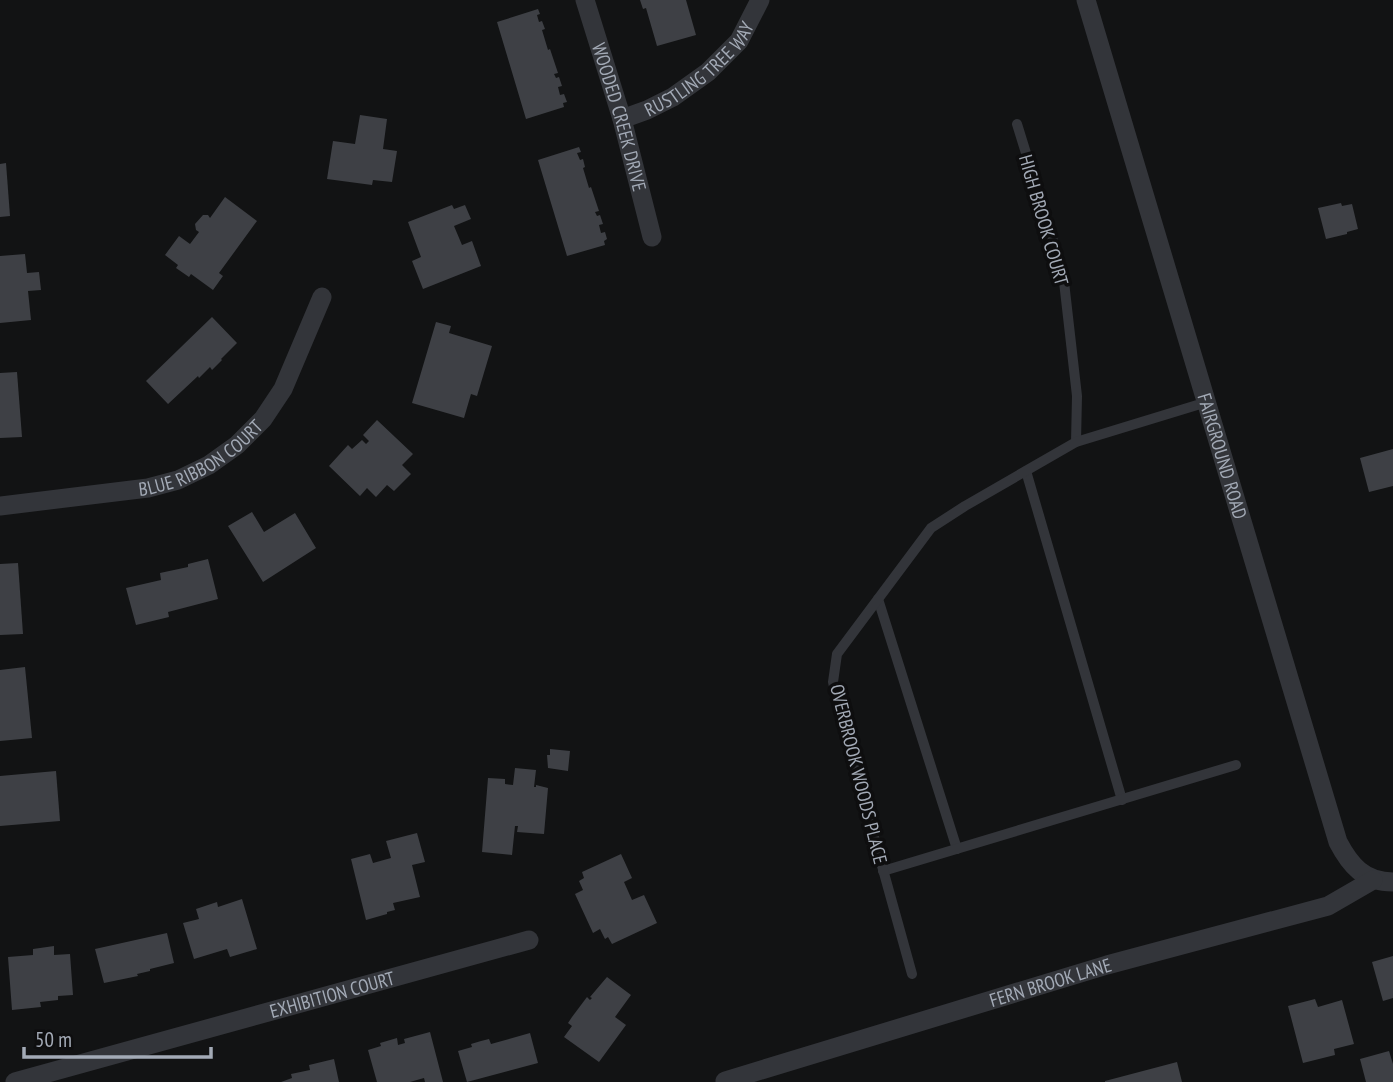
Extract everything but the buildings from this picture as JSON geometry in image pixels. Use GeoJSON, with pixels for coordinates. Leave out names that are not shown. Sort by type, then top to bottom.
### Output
{"type":"FeatureCollection","features":[{"type":"Feature","properties":{"kind":"street","name":"WOODED CREEK DRIVE"},"geometry":{"type":"LineString","coordinates":[[585,0],[622,119],[652,237]]}},
{"type":"Feature","properties":{"kind":"street","name":"RUSTLING TREE WAY"},"geometry":{"type":"LineString","coordinates":[[622,119],[673,97],[708,72],[739,41],[760,0]]}},
{"type":"Feature","properties":{"kind":"street","name":"FAIRGROUND ROAD"},"geometry":{"type":"LineString","coordinates":[[1086,0],[1338,842],[1347,859],[1358,871],[1383,881]]}},
{"type":"Feature","properties":{"kind":"street","name":"BLUE RIBBON COURT"},"geometry":{"type":"LineString","coordinates":[[0,506],[148,488],[178,480],[209,465],[237,445],[263,419],[283,389],[322,297]]}},
{"type":"Feature","properties":{"kind":"street","name":"FERN BROOK LANE"},"geometry":{"type":"LineString","coordinates":[[725,1081],[1107,965],[1328,906],[1383,881]]}},
{"type":"Feature","properties":{"kind":"street","name":"EXHIBITION COURT"},"geometry":{"type":"LineString","coordinates":[[15,1082],[529,940]]}},
{"type":"Feature","properties":{"kind":"lane","name":"HIGH BROOK COURT"},"geometry":{"type":"LineString","coordinates":[[1017,124],[1063,273],[1077,396],[1076,442]]}},
{"type":"Feature","properties":{"kind":"lane","name":"OVERBROOK WOODS PLACE"},"geometry":{"type":"LineString","coordinates":[[912,974],[841,718],[833,682],[837,654],[931,528],[1076,442],[1206,402]]}},
{"type":"Feature","properties":{"kind":"lane"},"geometry":{"type":"LineString","coordinates":[[1026,471],[1122,800]]}},
{"type":"Feature","properties":{"kind":"lane"},"geometry":{"type":"LineString","coordinates":[[878,599],[957,849]]}},
{"type":"Feature","properties":{"kind":"lane"},"geometry":{"type":"LineString","coordinates":[[883,871],[1236,765]]}}]}
